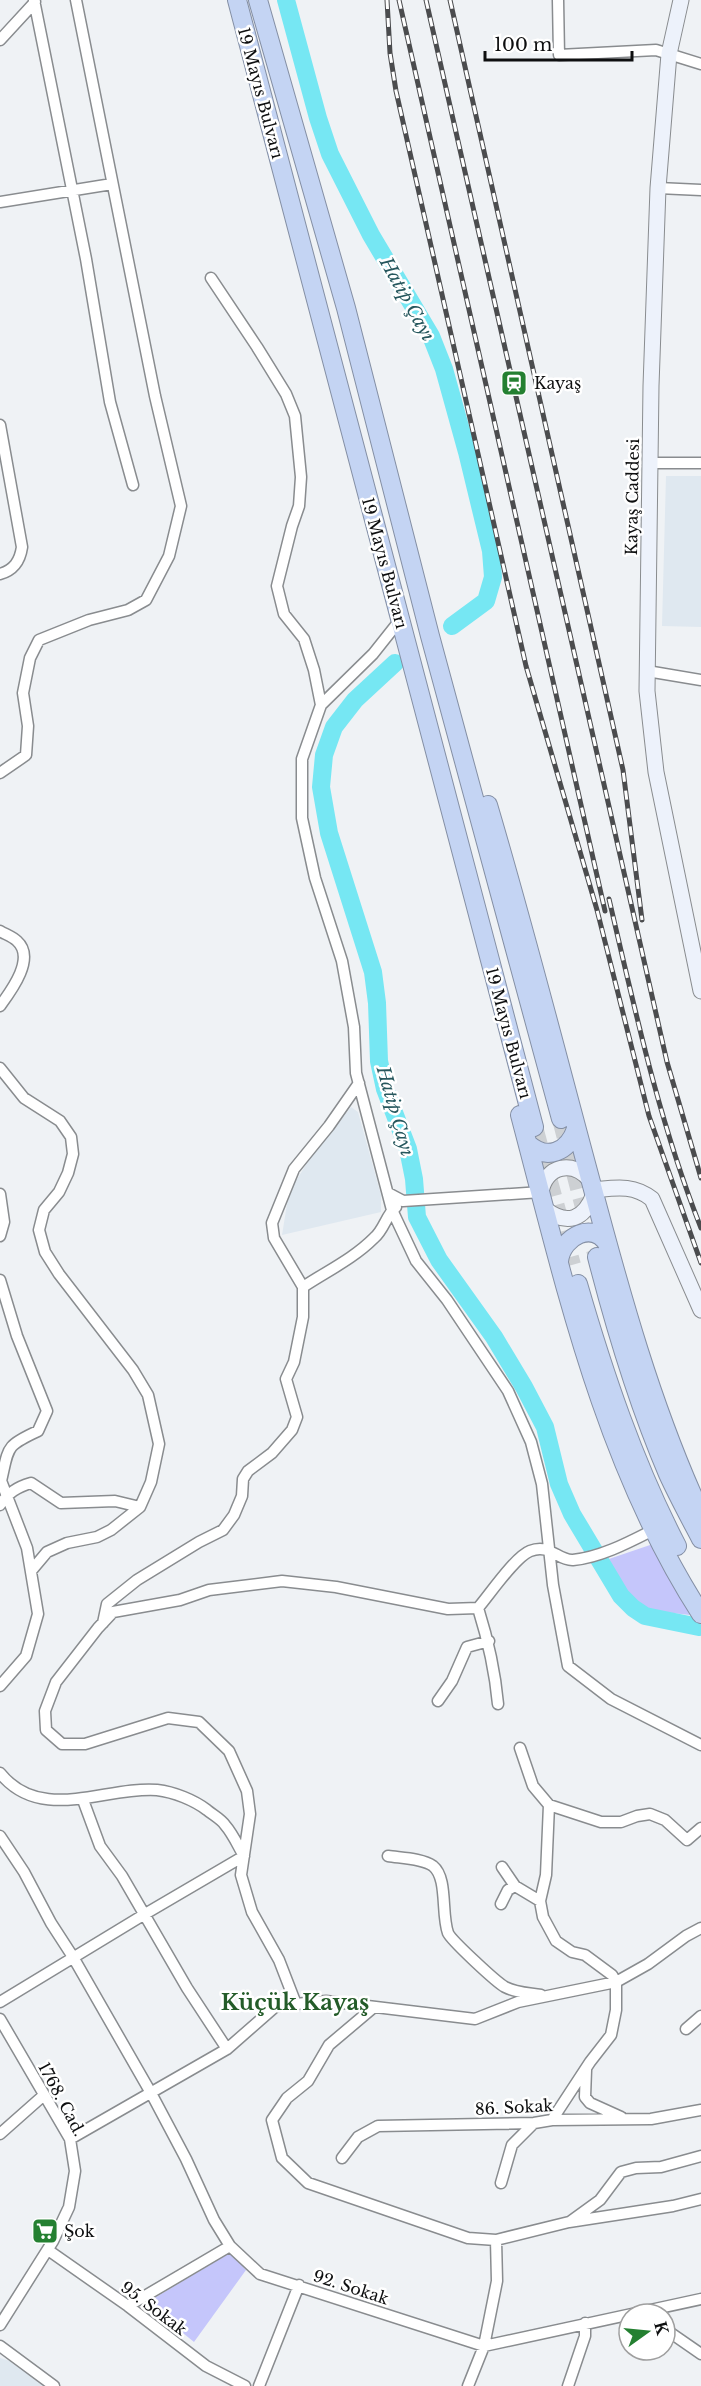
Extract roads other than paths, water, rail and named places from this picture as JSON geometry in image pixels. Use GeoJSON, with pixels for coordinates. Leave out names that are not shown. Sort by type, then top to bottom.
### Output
{"type":"FeatureCollection","features":[{"type":"Feature","properties":{"kind":"highway"},"geometry":{"type":"LineString","coordinates":[[228,0],[258,79]]}},
{"type":"Feature","properties":{"kind":"highway","name":"19 Mayıs Bulvarı"},"geometry":{"type":"LineString","coordinates":[[237,0],[534,1126]]}},
{"type":"Feature","properties":{"kind":"highway","name":"19 Mayıs Bulvarı"},"geometry":{"type":"LineString","coordinates":[[258,0],[346,308],[432,645],[568,1124],[592,1188],[603,1251]]}},
{"type":"Feature","properties":{"kind":"highway"},"geometry":{"type":"LineString","coordinates":[[268,0],[281,85]]}},
{"type":"Feature","properties":{"kind":"highway"},"geometry":{"type":"LineString","coordinates":[[424,711],[425,741],[432,780],[543,1201],[565,1263]]}},
{"type":"Feature","properties":{"kind":"highway"},"geometry":{"type":"LineString","coordinates":[[528,1144],[535,1150],[551,1154],[566,1146],[572,1139],[568,1124]]}},
{"type":"Feature","properties":{"kind":"highway"},"geometry":{"type":"LineString","coordinates":[[700,1613],[660,1527],[621,1454],[587,1364],[563,1245],[580,1234],[588,1232],[604,1239],[603,1251],[613,1316],[644,1413],[669,1475],[701,1539]]}},
{"type":"Feature","properties":{"kind":"highway"},"geometry":{"type":"LineString","coordinates":[[603,1251],[657,1406],[701,1514]]}},
{"type":"Feature","properties":{"kind":"highway"},"geometry":{"type":"LineString","coordinates":[[660,1527],[701,1592]]}},
{"type":"Feature","properties":{"kind":"street"},"geometry":{"type":"LineString","coordinates":[[0,773],[26,754],[28,726],[23,693],[30,658],[39,640],[89,620],[128,610],[146,600],[169,556],[181,506],[155,396],[76,0]]}},
{"type":"Feature","properties":{"kind":"street"},"geometry":{"type":"LineString","coordinates":[[558,0],[560,55],[656,50],[701,64]]}},
{"type":"Feature","properties":{"kind":"street","name":"Kayaş Caddesi"},"geometry":{"type":"LineString","coordinates":[[681,0],[669,54],[658,188],[647,691],[656,772],[701,991]]}},
{"type":"Feature","properties":{"kind":"street"},"geometry":{"type":"LineString","coordinates":[[0,40],[34,1]]}},
{"type":"Feature","properties":{"kind":"street"},"geometry":{"type":"LineString","coordinates":[[34,1],[88,270],[110,402],[133,485]]}},
{"type":"Feature","properties":{"kind":"street"},"geometry":{"type":"LineString","coordinates":[[0,202],[112,184]]}},
{"type":"Feature","properties":{"kind":"street"},"geometry":{"type":"LineString","coordinates":[[658,188],[701,190]]}},
{"type":"Feature","properties":{"kind":"street"},"geometry":{"type":"LineString","coordinates":[[211,278],[286,394],[295,416],[301,477],[299,506],[277,586],[284,614],[304,639],[314,670],[321,705]]}},
{"type":"Feature","properties":{"kind":"street"},"geometry":{"type":"LineString","coordinates":[[0,425],[22,547],[20,559],[8,571],[0,574]]}},
{"type":"Feature","properties":{"kind":"street"},"geometry":{"type":"LineString","coordinates":[[651,463],[701,463]]}},
{"type":"Feature","properties":{"kind":"street"},"geometry":{"type":"LineString","coordinates":[[400,620],[373,654],[321,705],[302,759],[302,818],[315,878],[342,961],[354,1027],[356,1073],[392,1210],[416,1261],[447,1300],[508,1391],[531,1442],[542,1484],[548,1549],[568,1666],[611,1699],[701,1745]]}},
{"type":"Feature","properties":{"kind":"street"},"geometry":{"type":"LineString","coordinates":[[647,671],[701,680]]}},
{"type":"Feature","properties":{"kind":"street"},"geometry":{"type":"LineString","coordinates":[[0,932],[18,942],[24,954],[19,978],[0,1006]]}},
{"type":"Feature","properties":{"kind":"street"},"geometry":{"type":"LineString","coordinates":[[0,1068],[24,1098],[60,1121],[71,1137],[73,1154],[68,1173],[59,1191],[44,1210],[39,1230],[45,1252],[59,1274],[133,1370],[147,1395],[159,1444],[151,1482],[140,1507],[111,1530],[97,1537],[67,1543],[47,1552],[31,1571]]}},
{"type":"Feature","properties":{"kind":"street"},"geometry":{"type":"LineString","coordinates":[[102,1623],[107,1604],[137,1580],[223,1530],[234,1515],[242,1496],[243,1479],[248,1471],[272,1453],[292,1430],[297,1417],[286,1379],[294,1362],[303,1317],[303,1287],[274,1239],[272,1223],[294,1169],[329,1126],[359,1083]]}},
{"type":"Feature","properties":{"kind":"street"},"geometry":{"type":"LineString","coordinates":[[388,1193],[403,1201],[543,1201],[560,1218],[577,1217],[590,1206],[592,1188],[578,1170],[561,1168],[547,1176],[543,1201]]}},
{"type":"Feature","properties":{"kind":"street"},"geometry":{"type":"LineString","coordinates":[[592,1188],[625,1187],[635,1189],[652,1199],[701,1310]]}},
{"type":"Feature","properties":{"kind":"street"},"geometry":{"type":"LineString","coordinates":[[0,1194],[4,1222],[0,1236]]}},
{"type":"Feature","properties":{"kind":"street"},"geometry":{"type":"LineString","coordinates":[[303,1287],[341,1265],[364,1248],[377,1236],[392,1210],[403,1201]]}},
{"type":"Feature","properties":{"kind":"street"},"geometry":{"type":"LineString","coordinates":[[0,1280],[17,1336],[47,1411],[38,1431],[17,1440],[9,1447],[1,1479],[27,1548],[38,1614],[26,1656],[0,1686]]}},
{"type":"Feature","properties":{"kind":"street"},"geometry":{"type":"LineString","coordinates":[[0,1505],[7,1495],[20,1486],[31,1483],[61,1503],[115,1501],[140,1507]]}},
{"type":"Feature","properties":{"kind":"street"},"geometry":{"type":"LineString","coordinates":[[296,2004],[279,1960],[252,1912],[241,1875],[250,1814],[247,1791],[229,1751],[199,1722],[168,1718],[85,1744],[62,1744],[46,1730],[45,1711],[56,1682],[113,1612],[180,1600],[209,1590],[282,1581],[336,1587],[448,1610],[478,1608],[514,1562],[530,1551],[548,1549],[571,1560],[601,1553],[660,1527]]}},
{"type":"Feature","properties":{"kind":"street"},"geometry":{"type":"LineString","coordinates":[[478,1608],[489,1641],[498,1704]]}},
{"type":"Feature","properties":{"kind":"street"},"geometry":{"type":"LineString","coordinates":[[438,1701],[452,1681],[467,1647],[489,1641]]}},
{"type":"Feature","properties":{"kind":"street"},"geometry":{"type":"LineString","coordinates":[[520,1748],[533,1786],[549,1805],[601,1822],[621,1822],[650,1814],[665,1821],[687,1840],[701,1828]]}},
{"type":"Feature","properties":{"kind":"street"},"geometry":{"type":"LineString","coordinates":[[0,1773],[16,1788],[41,1798],[83,1800],[158,1790],[184,1797],[225,1823],[244,1856]]}},
{"type":"Feature","properties":{"kind":"street"},"geometry":{"type":"LineString","coordinates":[[83,1800],[100,1846],[122,1876],[187,1988],[227,2049]]}},
{"type":"Feature","properties":{"kind":"street"},"geometry":{"type":"LineString","coordinates":[[549,1805],[546,1875],[540,1901],[543,1917],[556,1941],[572,1952],[585,1954],[612,1975],[616,1982],[616,2010],[611,2035],[586,2067],[552,2120]]}},
{"type":"Feature","properties":{"kind":"street","name":"92. Sokak"},"geometry":{"type":"LineString","coordinates":[[0,1836],[24,1872],[51,1923],[73,1957],[150,2093],[186,2159],[214,2220],[231,2246],[260,2274],[484,2346]]}},
{"type":"Feature","properties":{"kind":"street"},"geometry":{"type":"LineString","coordinates":[[0,2002],[244,1856]]}},
{"type":"Feature","properties":{"kind":"street"},"geometry":{"type":"LineString","coordinates":[[388,1856],[419,1861],[432,1866],[441,1878],[449,1935],[495,1980],[523,1993],[551,1996]]}},
{"type":"Feature","properties":{"kind":"street"},"geometry":{"type":"LineString","coordinates":[[502,1867],[515,1886],[540,1901]]}},
{"type":"Feature","properties":{"kind":"street"},"geometry":{"type":"LineString","coordinates":[[501,1904],[508,1890],[515,1886]]}},
{"type":"Feature","properties":{"kind":"street"},"geometry":{"type":"LineString","coordinates":[[70,2139],[227,2049],[276,2006],[326,2001],[475,2019],[518,2002],[616,1982],[648,1964],[686,1936],[701,1928]]}},
{"type":"Feature","properties":{"kind":"street"},"geometry":{"type":"LineString","coordinates":[[375,2007],[329,2045],[308,2081],[287,2098],[272,2120],[282,2158],[308,2183],[468,2238],[496,2240],[569,2222],[673,2206],[701,2199]]}},
{"type":"Feature","properties":{"kind":"street"},"geometry":{"type":"LineString","coordinates":[[686,2029],[701,2016]]}},
{"type":"Feature","properties":{"kind":"street","name":"1768. Cad."},"geometry":{"type":"LineString","coordinates":[[0,2019],[70,2139],[75,2171],[69,2206],[48,2250],[0,2325]]}},
{"type":"Feature","properties":{"kind":"street"},"geometry":{"type":"LineString","coordinates":[[586,2067],[585,2097],[590,2103],[623,2118]]}},
{"type":"Feature","properties":{"kind":"street"},"geometry":{"type":"LineString","coordinates":[[0,2134],[44,2095]]}},
{"type":"Feature","properties":{"kind":"street","name":"86. Sokak"},"geometry":{"type":"LineString","coordinates":[[342,2158],[358,2137],[378,2126],[534,2124],[552,2120],[651,2119],[701,2110]]}},
{"type":"Feature","properties":{"kind":"street"},"geometry":{"type":"LineString","coordinates":[[501,2183],[512,2145],[534,2124]]}},
{"type":"Feature","properties":{"kind":"street"},"geometry":{"type":"LineString","coordinates":[[569,2222],[600,2200],[621,2172],[636,2168],[661,2167],[701,2156]]}},
{"type":"Feature","properties":{"kind":"street"},"geometry":{"type":"LineString","coordinates":[[468,2386],[484,2346],[497,2281],[496,2240]]}},
{"type":"Feature","properties":{"kind":"street"},"geometry":{"type":"LineString","coordinates":[[128,2306],[231,2246]]}},
{"type":"Feature","properties":{"kind":"street","name":"95. Sokak"},"geometry":{"type":"LineString","coordinates":[[48,2250],[128,2306],[206,2366],[245,2386]]}},
{"type":"Feature","properties":{"kind":"street"},"geometry":{"type":"LineString","coordinates":[[259,2386],[299,2286]]}},
{"type":"Feature","properties":{"kind":"street"},"geometry":{"type":"LineString","coordinates":[[677,2305],[701,2299]]}},
{"type":"Feature","properties":{"kind":"street"},"geometry":{"type":"LineString","coordinates":[[484,2346],[617,2317]]}},
{"type":"Feature","properties":{"kind":"street"},"geometry":{"type":"LineString","coordinates":[[568,2386],[585,2336],[585,2323]]}},
{"type":"Feature","properties":{"kind":"street"},"geometry":{"type":"LineString","coordinates":[[677,2337],[701,2354]]}},
{"type":"Feature","properties":{"kind":"street"},"geometry":{"type":"LineString","coordinates":[[0,2346],[54,2386]]}},
{"type":"Feature","properties":{"kind":"waterway","name":"Hatip Çayı"},"geometry":{"type":"LineString","coordinates":[[286,0],[330,154],[371,235],[431,336],[444,369],[467,452],[491,551],[493,577],[486,601],[452,626]]}},
{"type":"Feature","properties":{"kind":"waterway","name":"Hatip Çayı"},"geometry":{"type":"LineString","coordinates":[[395,663],[355,700],[334,727],[324,755],[321,787],[329,833],[373,972],[377,1003],[379,1061],[385,1089],[408,1149],[414,1179],[417,1217],[439,1260],[494,1337],[524,1387],[545,1427],[559,1484],[572,1514],[621,1596],[645,1616],[699,1627]]}},
{"type":"Feature","properties":{"kind":"tunnel"},"geometry":{"type":"LineString","coordinates":[[561,1119],[597,1257]]}},
{"type":"Feature","properties":{"kind":"tunnel"},"geometry":{"type":"LineString","coordinates":[[534,1127],[572,1265]]}},
{"type":"Feature","properties":{"kind":"railway"},"geometry":{"type":"LineString","coordinates":[[387,0],[390,53],[396,91],[526,666],[597,910],[649,1116],[701,1263]]}},
{"type":"Feature","properties":{"kind":"railway"},"geometry":{"type":"LineString","coordinates":[[399,0],[605,911]]}},
{"type":"Feature","properties":{"kind":"railway"},"geometry":{"type":"LineString","coordinates":[[426,0],[667,1062],[701,1178]]}},
{"type":"Feature","properties":{"kind":"railway"},"geometry":{"type":"LineString","coordinates":[[450,0],[623,770],[642,920]]}},
{"type":"Feature","properties":{"kind":"railway"},"geometry":{"type":"LineString","coordinates":[[609,899],[660,1107],[701,1228]]}},
{"type":"Feature","properties":{"kind":"place","name":"Kayaş"},"geometry":{"type":"Point","coordinates":[514,383]}},
{"type":"Feature","properties":{"kind":"place","name":"Şok"},"geometry":{"type":"Point","coordinates":[45,2231]}},
{"type":"Feature","properties":{"kind":"district","name":"Küçük Kayaş"},"geometry":{"type":"Point","coordinates":[295,2002]}}]}
